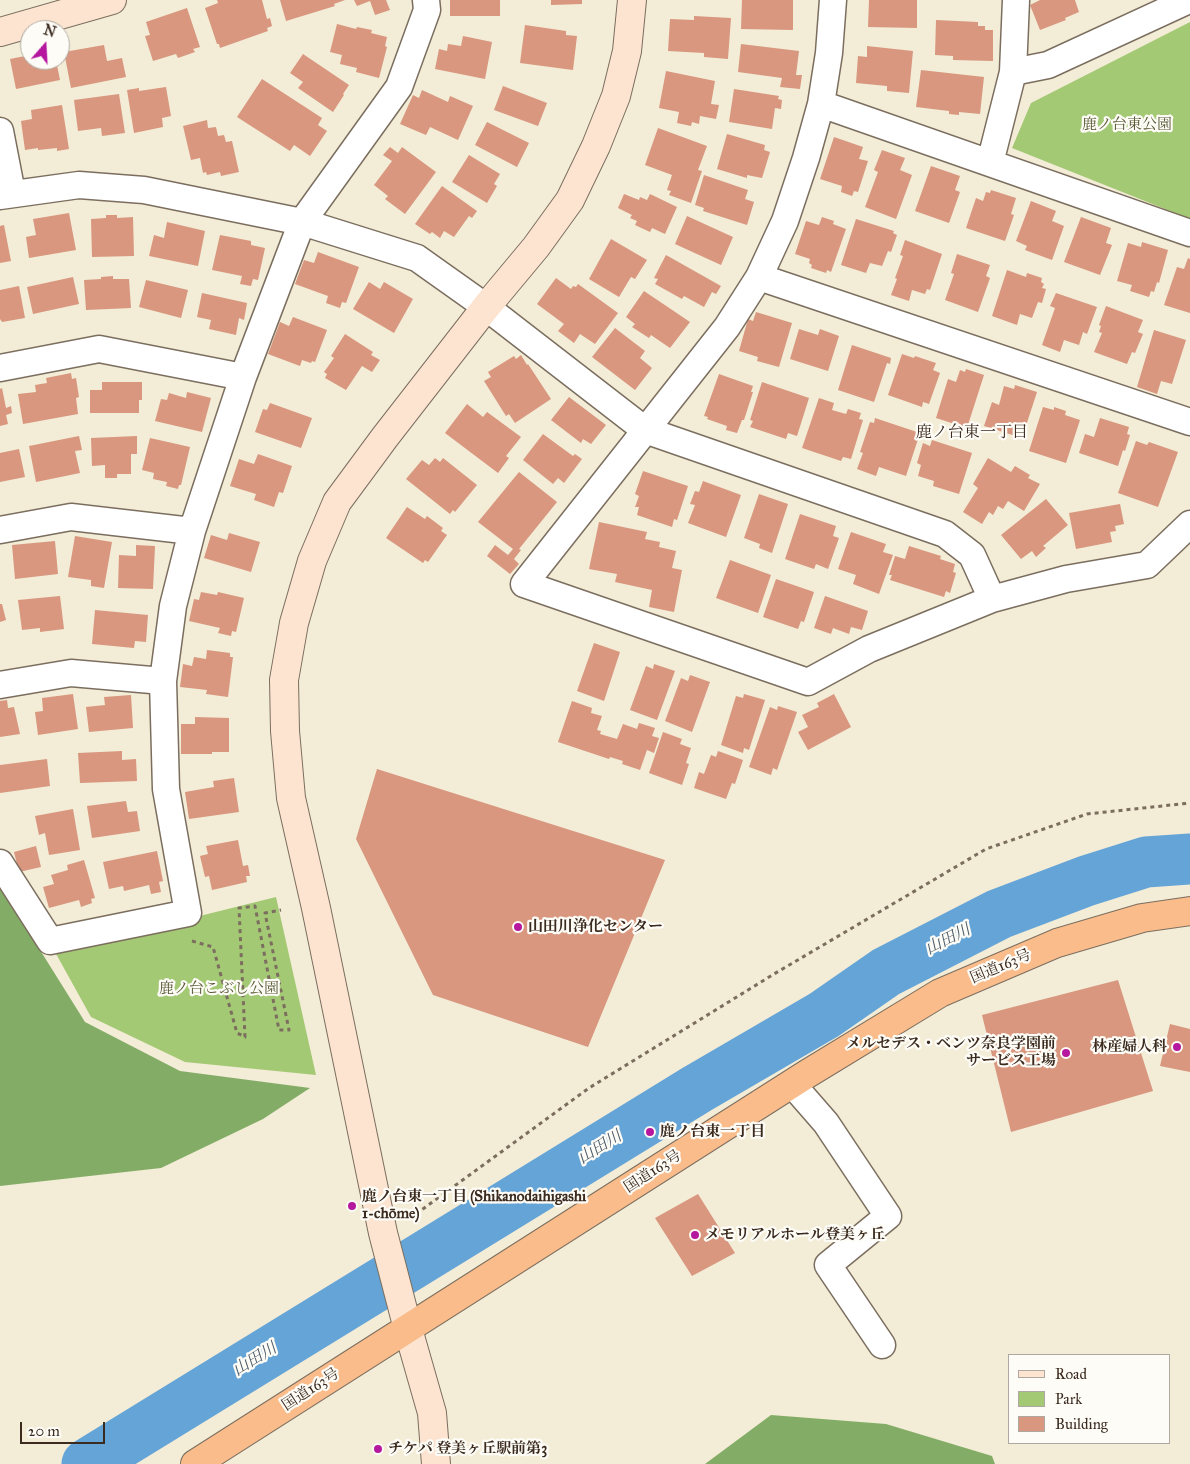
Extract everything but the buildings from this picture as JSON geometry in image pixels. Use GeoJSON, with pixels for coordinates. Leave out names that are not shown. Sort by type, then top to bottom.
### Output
{"type":"FeatureCollection","features":[{"type":"Feature","properties":{"kind":"highway","name":"国道163号"},"geometry":{"type":"LineString","coordinates":[[195,1464],[792,1084],[940,993],[1057,943],[1142,918],[1190,911]]}},
{"type":"Feature","properties":{"kind":"street"},"geometry":{"type":"LineString","coordinates":[[0,863],[50,941],[188,913],[166,789],[163,681],[173,606],[192,531],[243,377],[302,222],[398,87],[427,10],[426,0]]}},
{"type":"Feature","properties":{"kind":"street"},"geometry":{"type":"LineString","coordinates":[[436,1464],[432,1413],[382,1233],[316,908],[291,798],[285,731],[284,680],[294,623],[312,561],[337,502],[486,307],[536,247],[570,200],[596,146],[616,96],[625,60],[632,0]]}},
{"type":"Feature","properties":{"kind":"street"},"geometry":{"type":"LineString","coordinates":[[833,0],[829,53],[822,104],[785,221],[759,277],[727,327],[524,584],[808,682],[870,649],[992,599],[1066,579],[1147,565],[1190,524]]}},
{"type":"Feature","properties":{"kind":"street"},"geometry":{"type":"LineString","coordinates":[[990,163],[1013,72],[1016,0]]}},
{"type":"Feature","properties":{"kind":"street"},"geometry":{"type":"LineString","coordinates":[[1013,72],[1048,65],[1189,0]]}},
{"type":"Feature","properties":{"kind":"street"},"geometry":{"type":"LineString","coordinates":[[0,32],[98,2]]}},
{"type":"Feature","properties":{"kind":"street"},"geometry":{"type":"LineString","coordinates":[[822,104],[1190,233]]}},
{"type":"Feature","properties":{"kind":"street"},"geometry":{"type":"LineString","coordinates":[[0,131],[6,195],[79,185],[144,190],[302,222],[417,258],[486,307],[645,430],[945,534],[972,555],[992,599]]}},
{"type":"Feature","properties":{"kind":"street"},"geometry":{"type":"LineString","coordinates":[[759,277],[1190,422]]}},
{"type":"Feature","properties":{"kind":"street"},"geometry":{"type":"LineString","coordinates":[[0,368],[98,349],[243,377]]}},
{"type":"Feature","properties":{"kind":"street"},"geometry":{"type":"LineString","coordinates":[[0,530],[70,516],[192,531]]}},
{"type":"Feature","properties":{"kind":"street"},"geometry":{"type":"LineString","coordinates":[[0,686],[71,673],[163,681]]}},
{"type":"Feature","properties":{"kind":"street"},"geometry":{"type":"LineString","coordinates":[[792,1084],[826,1123],[888,1216],[828,1265],[882,1346]]}},
{"type":"Feature","properties":{"kind":"path"},"geometry":{"type":"LineString","coordinates":[[416,1214],[588,1088],[774,974],[986,849],[1087,814],[1190,803]]}},
{"type":"Feature","properties":{"kind":"path"},"geometry":{"type":"LineString","coordinates":[[213,947],[237,1033],[245,1037],[239,908],[255,906],[280,1030],[289,1030],[265,913],[281,910]]}},
{"type":"Feature","properties":{"kind":"green space","name":"鹿ノ台東公園"},"geometry":{"type":"Polygon","coordinates":[[[1190,22],[1190,219],[1012,148],[1031,103],[1190,22]]]}},
{"type":"Feature","properties":{"kind":"green space"},"geometry":{"type":"Polygon","coordinates":[[[0,886],[85,1022],[180,1071],[310,1088],[263,1119],[161,1168],[0,1186],[0,886]]]}},
{"type":"Feature","properties":{"kind":"green space","name":"鹿ノ台こぶし公園"},"geometry":{"type":"Polygon","coordinates":[[[276,897],[316,1075],[185,1062],[91,1017],[55,952],[276,897]]]}},
{"type":"Feature","properties":{"kind":"green space"},"geometry":{"type":"Polygon","coordinates":[[[771,1415],[886,1424],[992,1456],[995,1464],[705,1464],[771,1415]]]}},
{"type":"Feature","properties":{"kind":"waterway","name":"山田川"},"geometry":{"type":"LineString","coordinates":[[87,1464],[697,1089],[824,1015],[886,972],[999,914],[1086,881],[1146,862],[1190,859]]}},
{"type":"Feature","properties":{"kind":"place","name":"山田川浄化センター"},"geometry":{"type":"Point","coordinates":[518,927]}},
{"type":"Feature","properties":{"kind":"place","name":"林産婦人科"},"geometry":{"type":"Point","coordinates":[1177,1047]}},
{"type":"Feature","properties":{"kind":"place","name":"メルセデス・ベンツ奈良学園前 サービス工場"},"geometry":{"type":"Point","coordinates":[1066,1053]}},
{"type":"Feature","properties":{"kind":"place","name":"鹿ノ台東一丁目"},"geometry":{"type":"Point","coordinates":[650,1132]}},
{"type":"Feature","properties":{"kind":"place","name":"鹿ノ台東一丁目 (Shikanodaihigashi 1-chōme)"},"geometry":{"type":"Point","coordinates":[352,1206]}},
{"type":"Feature","properties":{"kind":"place","name":"メモリアルホール登美ヶ丘"},"geometry":{"type":"Point","coordinates":[695,1235]}},
{"type":"Feature","properties":{"kind":"place","name":"チケパ 登美ヶ丘駅前第3"},"geometry":{"type":"Point","coordinates":[378,1449]}},
{"type":"Feature","properties":{"kind":"district","name":"鹿ノ台東一丁目"},"geometry":{"type":"Point","coordinates":[972,433]}}]}
